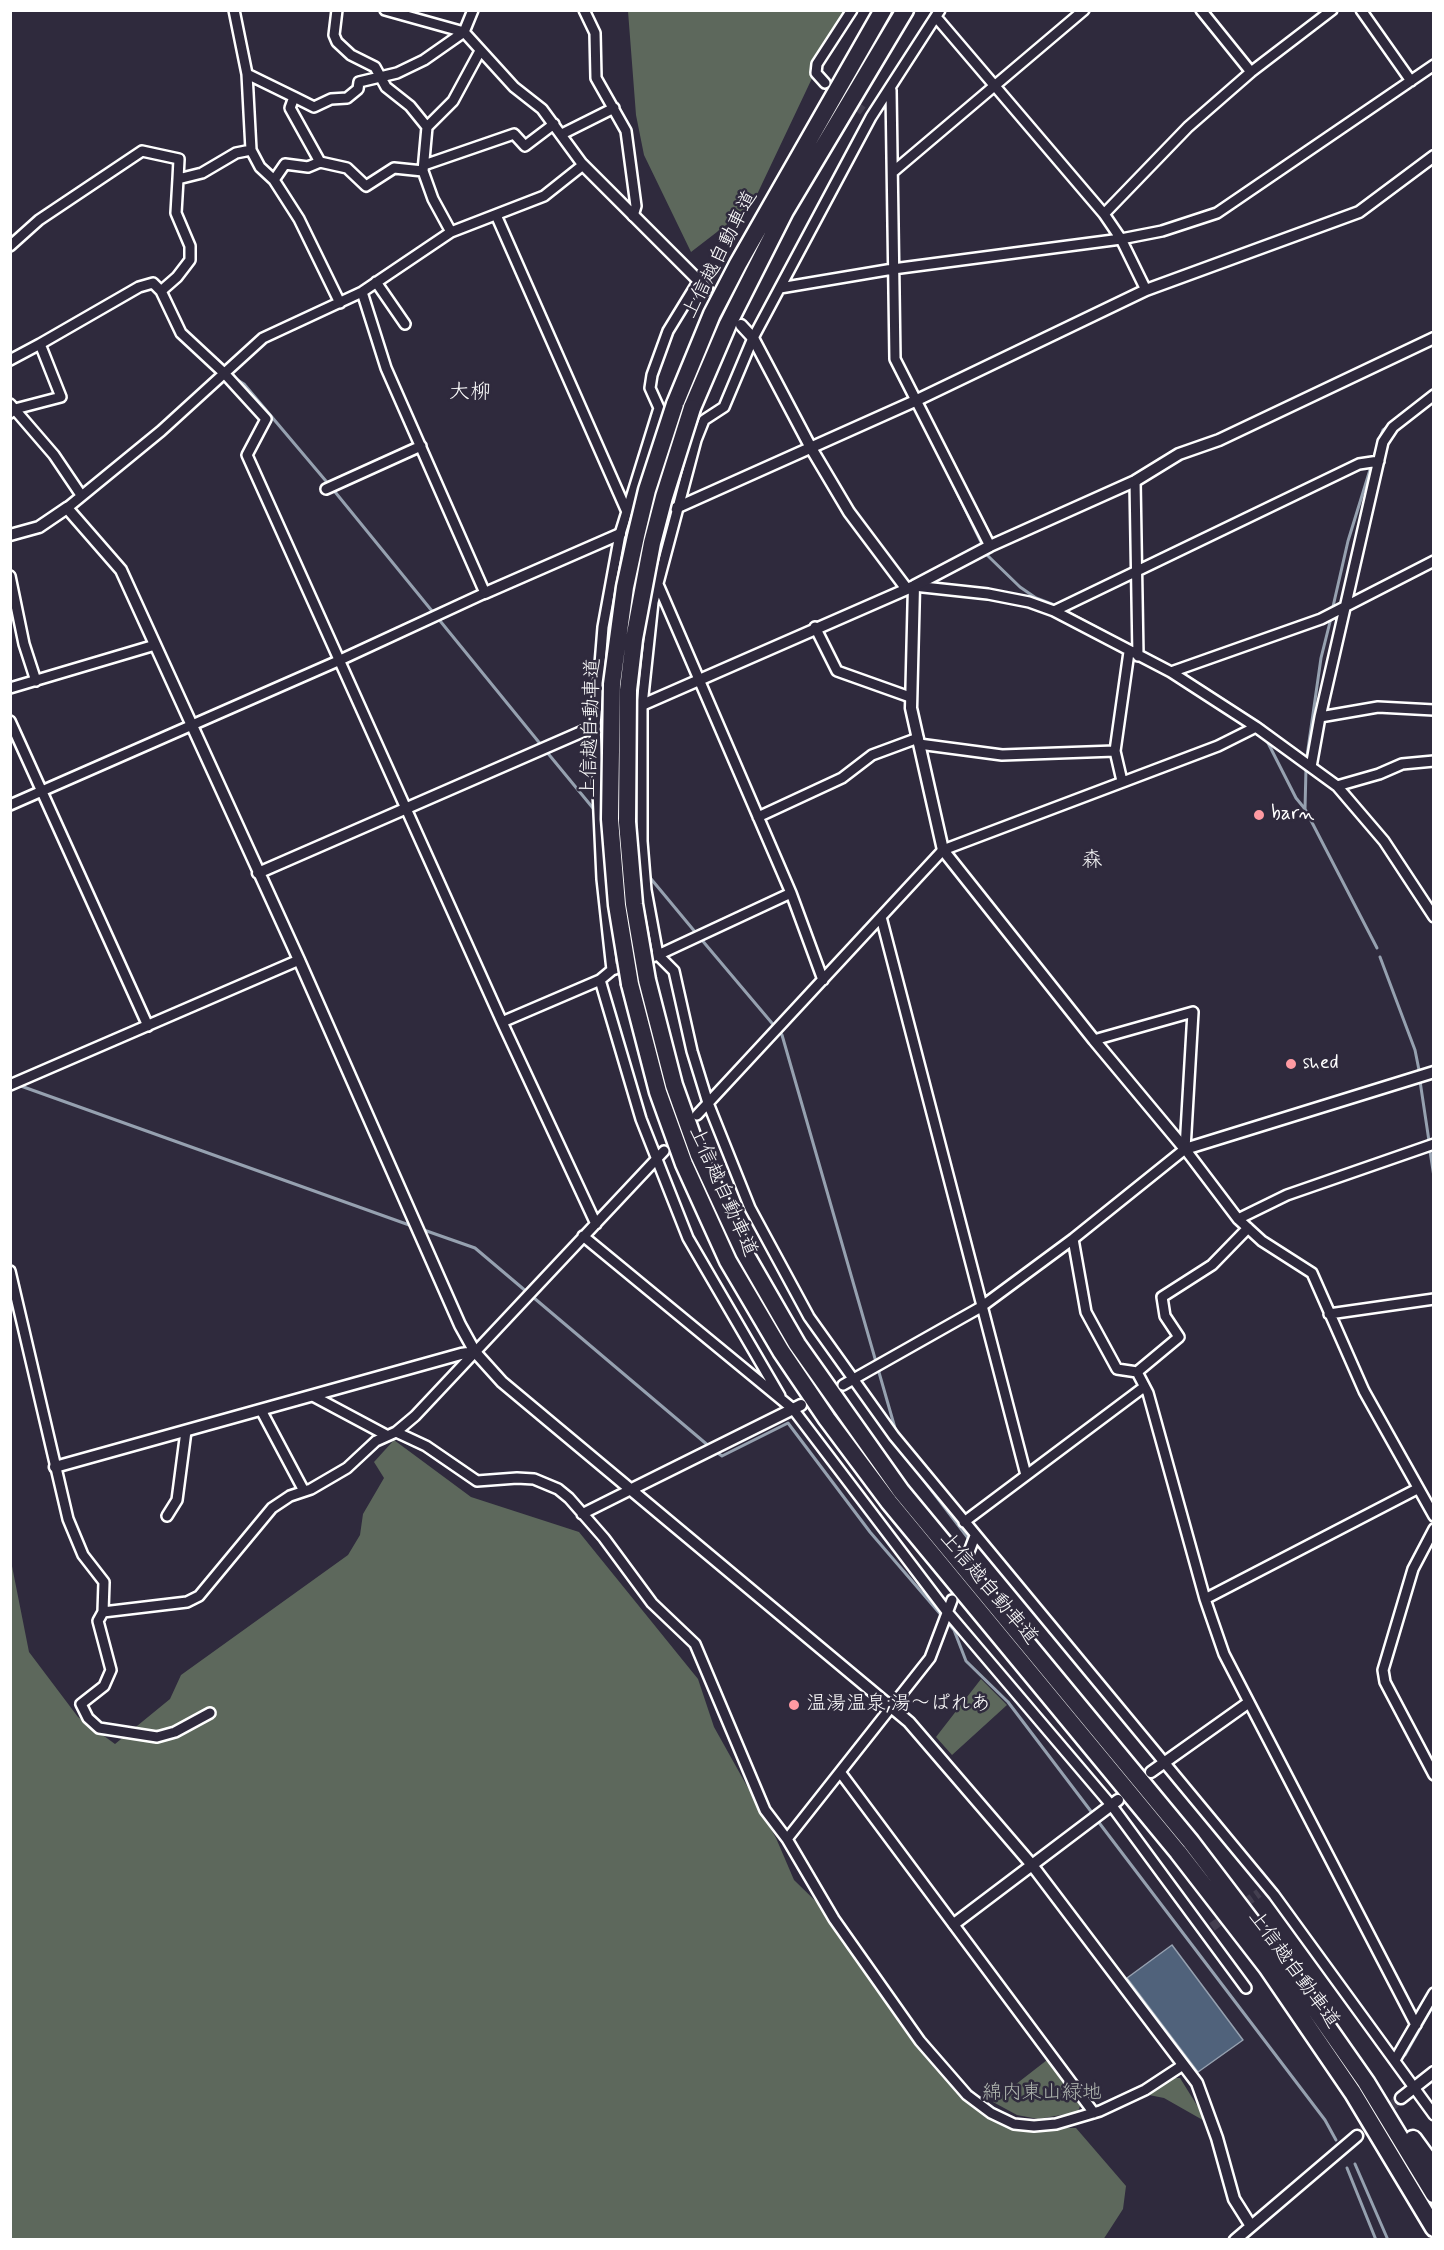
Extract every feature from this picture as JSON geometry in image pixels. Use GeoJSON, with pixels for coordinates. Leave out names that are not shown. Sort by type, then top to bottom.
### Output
{"type":"FeatureCollection","features":[{"type":"Feature","properties":{"kind":"highway","name":"上信越自動車道"},"geometry":{"type":"LineString","coordinates":[[883,10],[738,264],[712,314],[675,404],[650,480],[623,598],[612,684],[610,819],[617,906],[630,984],[658,1092],[684,1164],[728,1261],[788,1361],[856,1459],[923,1545],[1120,1780],[1217,1902],[1310,2028],[1353,2093],[1434,2228]]}},
{"type":"Feature","properties":{"kind":"highway","name":"上信越自動車道"},"geometry":{"type":"LineString","coordinates":[[905,10],[785,211],[728,324],[693,408],[664,497],[652,543],[634,639],[628,690],[627,833],[634,904],[647,980],[674,1085],[699,1155],[744,1252],[797,1344],[901,1491],[1191,1842],[1323,2018],[1366,2082],[1434,2194]]}},
{"type":"Feature","properties":{"kind":"highway"},"geometry":{"type":"LineString","coordinates":[[1323,2018],[1434,2168]]}},
{"type":"Feature","properties":{"kind":"highway"},"geometry":{"type":"LineString","coordinates":[[1353,2093],[1434,2238]]}},
{"type":"Feature","properties":{"kind":"street"},"geometry":{"type":"LineString","coordinates":[[234,10],[247,74],[251,150],[260,167],[274,180],[299,219],[340,303]]}},
{"type":"Feature","properties":{"kind":"street"},"geometry":{"type":"LineString","coordinates":[[337,10],[334,35],[337,42],[351,55],[375,67],[386,87],[410,106],[427,127]]}},
{"type":"Feature","properties":{"kind":"street"},"geometry":{"type":"LineString","coordinates":[[385,10],[464,32],[514,87],[543,109],[583,165],[703,285],[668,331],[652,375],[650,388],[659,408],[620,534],[603,627],[595,726],[602,879],[612,970]]}},
{"type":"Feature","properties":{"kind":"street"},"geometry":{"type":"LineString","coordinates":[[247,74],[314,107],[331,99],[347,98],[358,89],[359,82],[397,73],[423,60],[464,32],[473,10]]}},
{"type":"Feature","properties":{"kind":"street"},"geometry":{"type":"LineString","coordinates":[[584,10],[595,33],[596,78],[626,131],[636,206],[633,216]]}},
{"type":"Feature","properties":{"kind":"street"},"geometry":{"type":"LineString","coordinates":[[825,83],[816,73],[817,64],[852,10]]}},
{"type":"Feature","properties":{"kind":"street"},"geometry":{"type":"LineString","coordinates":[[894,171],[1084,10]]}},
{"type":"Feature","properties":{"kind":"street"},"geometry":{"type":"LineString","coordinates":[[1201,10],[1251,72]]}},
{"type":"Feature","properties":{"kind":"street"},"geometry":{"type":"LineString","coordinates":[[1104,214],[1188,127],[1251,72],[1332,10]]}},
{"type":"Feature","properties":{"kind":"street"},"geometry":{"type":"LineString","coordinates":[[1361,10],[1411,81]]}},
{"type":"Feature","properties":{"kind":"street"},"geometry":{"type":"LineString","coordinates":[[1146,290],[1121,239],[1104,214],[938,14],[891,90],[867,114],[753,338],[724,407],[704,420],[700,428],[676,508],[657,582],[650,622],[642,705],[642,841],[646,890],[658,956],[674,971],[692,1051],[708,1103],[750,1208],[809,1317],[894,1436],[1163,1764],[1416,2087],[1434,2115]]}},
{"type":"Feature","properties":{"kind":"street"},"geometry":{"type":"LineString","coordinates":[[452,232],[433,198],[423,168],[427,127],[453,101],[480,51]]}},
{"type":"Feature","properties":{"kind":"street"},"geometry":{"type":"LineString","coordinates":[[780,288],[893,268],[1121,239],[1162,231],[1217,213],[1434,65]]}},
{"type":"Feature","properties":{"kind":"street"},"geometry":{"type":"LineString","coordinates":[[891,90],[895,358],[990,546]]}},
{"type":"Feature","properties":{"kind":"street"},"geometry":{"type":"LineString","coordinates":[[294,97],[290,108],[320,162]]}},
{"type":"Feature","properties":{"kind":"street"},"geometry":{"type":"LineString","coordinates":[[562,134],[614,108]]}},
{"type":"Feature","properties":{"kind":"street"},"geometry":{"type":"LineString","coordinates":[[274,180],[285,164],[308,167],[320,162],[347,168],[366,186],[394,168],[423,168],[513,134],[525,146],[554,124]]}},
{"type":"Feature","properties":{"kind":"street"},"geometry":{"type":"LineString","coordinates":[[178,179],[202,172],[236,153],[251,150]]}},
{"type":"Feature","properties":{"kind":"street"},"geometry":{"type":"LineString","coordinates":[[10,246],[39,220],[142,151],[179,159],[176,213],[190,246],[190,260],[177,277],[161,291]]}},
{"type":"Feature","properties":{"kind":"street"},"geometry":{"type":"LineString","coordinates":[[676,508],[915,401],[1146,290],[1359,212],[1434,156]]}},
{"type":"Feature","properties":{"kind":"street"},"geometry":{"type":"LineString","coordinates":[[10,535],[39,527],[67,508],[161,431],[263,338],[362,292],[452,232],[544,196],[583,165]]}},
{"type":"Feature","properties":{"kind":"street"},"geometry":{"type":"LineString","coordinates":[[496,215],[627,512]]}},
{"type":"Feature","properties":{"kind":"street"},"geometry":{"type":"LineString","coordinates":[[376,282],[405,324]]}},
{"type":"Feature","properties":{"kind":"street"},"geometry":{"type":"LineString","coordinates":[[10,360],[139,287],[153,283],[161,291],[181,333],[224,373],[266,419],[247,455],[338,661],[596,1224]]}},
{"type":"Feature","properties":{"kind":"street"},"geometry":{"type":"LineString","coordinates":[[362,292],[386,368],[485,593]]}},
{"type":"Feature","properties":{"kind":"street"},"geometry":{"type":"LineString","coordinates":[[741,325],[753,338],[811,448],[849,512],[910,587],[910,697],[943,850],[1094,1040],[1185,1149],[1238,1219],[1262,1241],[1312,1273],[1364,1391],[1434,1516]]}},
{"type":"Feature","properties":{"kind":"street"},"geometry":{"type":"LineString","coordinates":[[642,705],[815,627],[848,616],[990,546],[1135,481],[1179,454],[1219,440],[1434,338]]}},
{"type":"Feature","properties":{"kind":"street"},"geometry":{"type":"LineString","coordinates":[[40,344],[62,397],[12,409],[54,455],[81,495]]}},
{"type":"Feature","properties":{"kind":"street"},"geometry":{"type":"LineString","coordinates":[[1311,766],[1320,717],[1383,442],[1393,427],[1434,395]]}},
{"type":"Feature","properties":{"kind":"street"},"geometry":{"type":"LineString","coordinates":[[326,489],[421,446]]}},
{"type":"Feature","properties":{"kind":"street"},"geometry":{"type":"LineString","coordinates":[[1054,611],[1359,464],[1379,461]]}},
{"type":"Feature","properties":{"kind":"street"},"geometry":{"type":"LineString","coordinates":[[1135,481],[1138,657]]}},
{"type":"Feature","properties":{"kind":"street"},"geometry":{"type":"LineString","coordinates":[[67,508],[121,570],[299,960],[460,1325],[475,1352],[502,1382],[909,1722],[1032,1865],[1197,2083],[1205,2099],[1234,2199],[1251,2226]]}},
{"type":"Feature","properties":{"kind":"street"},"geometry":{"type":"LineString","coordinates":[[10,805],[620,534]]}},
{"type":"Feature","properties":{"kind":"street"},"geometry":{"type":"LineString","coordinates":[[1171,672],[1321,619],[1434,561]]}},
{"type":"Feature","properties":{"kind":"street"},"geometry":{"type":"LineString","coordinates":[[10,576],[13,601],[36,681]]}},
{"type":"Feature","properties":{"kind":"street"},"geometry":{"type":"LineString","coordinates":[[657,582],[791,893],[823,980]]}},
{"type":"Feature","properties":{"kind":"street"},"geometry":{"type":"LineString","coordinates":[[910,587],[988,594],[1029,602],[1054,611],[1138,657],[1171,672],[1256,727],[1337,786],[1384,841],[1434,916]]}},
{"type":"Feature","properties":{"kind":"street"},"geometry":{"type":"LineString","coordinates":[[815,627],[837,671],[910,697]]}},
{"type":"Feature","properties":{"kind":"street"},"geometry":{"type":"LineString","coordinates":[[10,688],[155,645]]}},
{"type":"Feature","properties":{"kind":"street"},"geometry":{"type":"LineString","coordinates":[[1122,781],[1115,751],[1129,652]]}},
{"type":"Feature","properties":{"kind":"street"},"geometry":{"type":"LineString","coordinates":[[1320,717],[1378,707],[1434,711]]}},
{"type":"Feature","properties":{"kind":"street"},"geometry":{"type":"LineString","coordinates":[[10,721],[148,1026]]}},
{"type":"Feature","properties":{"kind":"street"},"geometry":{"type":"LineString","coordinates":[[258,873],[595,726]]}},
{"type":"Feature","properties":{"kind":"street"},"geometry":{"type":"LineString","coordinates":[[697,1116],[943,850],[1218,746],[1256,727]]}},
{"type":"Feature","properties":{"kind":"street"},"geometry":{"type":"LineString","coordinates":[[758,817],[842,778],[872,755],[919,741],[1002,755],[1115,751]]}},
{"type":"Feature","properties":{"kind":"street"},"geometry":{"type":"LineString","coordinates":[[1337,786],[1379,774],[1402,764],[1434,761]]}},
{"type":"Feature","properties":{"kind":"street"},"geometry":{"type":"LineString","coordinates":[[502,1022],[600,980],[612,970],[658,956],[791,893]]}},
{"type":"Feature","properties":{"kind":"street"},"geometry":{"type":"LineString","coordinates":[[881,917],[1026,1475]]}},
{"type":"Feature","properties":{"kind":"street"},"geometry":{"type":"LineString","coordinates":[[10,1085],[299,960]]}},
{"type":"Feature","properties":{"kind":"street"},"geometry":{"type":"LineString","coordinates":[[600,980],[641,1119],[687,1238],[780,1396]]}},
{"type":"Feature","properties":{"kind":"street"},"geometry":{"type":"LineString","coordinates":[[1094,1040],[1193,1012],[1185,1149]]}},
{"type":"Feature","properties":{"kind":"street"},"geometry":{"type":"LineString","coordinates":[[843,1385],[981,1307],[1073,1239],[1185,1149],[1434,1072]]}},
{"type":"Feature","properties":{"kind":"street"},"geometry":{"type":"LineString","coordinates":[[1238,1219],[1287,1195],[1434,1144]]}},
{"type":"Feature","properties":{"kind":"street"},"geometry":{"type":"LineString","coordinates":[[103,1612],[187,1602],[199,1596],[272,1509],[290,1496],[347,1468],[376,1441],[396,1432],[475,1352],[664,1151]]}},
{"type":"Feature","properties":{"kind":"street"},"geometry":{"type":"LineString","coordinates":[[1073,1239],[1086,1312],[1117,1369],[1137,1372],[1179,1337],[1165,1316],[1162,1297],[1212,1265],[1248,1228]]}},
{"type":"Feature","properties":{"kind":"street"},"geometry":{"type":"LineString","coordinates":[[584,1236],[770,1392],[797,1407],[948,1613],[1115,1803],[1209,1930],[1246,1988]]}},
{"type":"Feature","properties":{"kind":"street"},"geometry":{"type":"LineString","coordinates":[[10,1272],[68,1519],[83,1555],[104,1582],[103,1612],[98,1621],[111,1670],[104,1686],[81,1704],[88,1718],[99,1728],[157,1737],[175,1732],[210,1713]]}},
{"type":"Feature","properties":{"kind":"street"},"geometry":{"type":"LineString","coordinates":[[1329,1314],[1434,1299]]}},
{"type":"Feature","properties":{"kind":"street"},"geometry":{"type":"LineString","coordinates":[[55,1467],[475,1352]]}},
{"type":"Feature","properties":{"kind":"street"},"geometry":{"type":"LineString","coordinates":[[1137,1372],[1144,1387],[1205,1599],[1224,1654],[1416,2025]]}},
{"type":"Feature","properties":{"kind":"street"},"geometry":{"type":"LineString","coordinates":[[964,1522],[1144,1387]]}},
{"type":"Feature","properties":{"kind":"street"},"geometry":{"type":"LineString","coordinates":[[313,1396],[386,1435]]}},
{"type":"Feature","properties":{"kind":"street"},"geometry":{"type":"LineString","coordinates":[[582,1514],[797,1407]]}},
{"type":"Feature","properties":{"kind":"street"},"geometry":{"type":"LineString","coordinates":[[261,1410],[304,1491]]}},
{"type":"Feature","properties":{"kind":"street"},"geometry":{"type":"LineString","coordinates":[[166,1515],[177,1500],[186,1431]]}},
{"type":"Feature","properties":{"kind":"street"},"geometry":{"type":"LineString","coordinates":[[396,1432],[426,1446],[477,1481],[534,1479],[558,1489],[604,1538],[652,1603],[694,1644],[765,1810],[787,1839],[834,1919],[907,2023],[945,2072],[967,2094],[991,2113],[1014,2124],[1034,2126],[1056,2124],[1094,2113],[1145,2090],[1183,2065]]}},
{"type":"Feature","properties":{"kind":"street"},"geometry":{"type":"LineString","coordinates":[[1205,1599],[1417,1489]]}},
{"type":"Feature","properties":{"kind":"street"},"geometry":{"type":"LineString","coordinates":[[1434,1529],[1413,1569],[1383,1670],[1385,1682],[1434,1775]]}},
{"type":"Feature","properties":{"kind":"street"},"geometry":{"type":"LineString","coordinates":[[968,1554],[975,1536]]}},
{"type":"Feature","properties":{"kind":"street"},"geometry":{"type":"LineString","coordinates":[[787,1839],[930,1658],[952,1600]]}},
{"type":"Feature","properties":{"kind":"street"},"geometry":{"type":"LineString","coordinates":[[1151,1772],[1248,1703]]}},
{"type":"Feature","properties":{"kind":"street"},"geometry":{"type":"LineString","coordinates":[[840,1772],[1094,2113]]}},
{"type":"Feature","properties":{"kind":"street"},"geometry":{"type":"LineString","coordinates":[[954,1924],[1115,1803]]}},
{"type":"Feature","properties":{"kind":"street"},"geometry":{"type":"LineString","coordinates":[[1395,2060],[1434,1993]]}},
{"type":"Feature","properties":{"kind":"street"},"geometry":{"type":"LineString","coordinates":[[1401,2098],[1434,2073]]}},
{"type":"Feature","properties":{"kind":"street"},"geometry":{"type":"LineString","coordinates":[[1235,2240],[1357,2136]]}},
{"type":"Feature","properties":{"kind":"green space"},"geometry":{"type":"Polygon","coordinates":[[[628,11],[848,11],[824,53],[752,205],[691,252],[644,155],[636,115],[628,11]]]}},
{"type":"Feature","properties":{"kind":"green space"},"geometry":{"type":"Polygon","coordinates":[[[394,1440],[471,1497],[579,1532],[698,1679],[714,1727],[776,1838],[794,1880],[834,1919],[928,2050],[972,2105],[1018,2128],[1076,2128],[1126,2186],[1123,2209],[1103,2240],[11,2239],[10,1556],[29,1652],[78,1717],[115,1744],[170,1699],[181,1675],[348,1555],[360,1535],[363,1514],[384,1478],[374,1462],[394,1440]]]}},
{"type":"Feature","properties":{"kind":"green space"},"geometry":{"type":"Polygon","coordinates":[[[981,1679],[1007,1705],[952,1755],[936,1737],[981,1679]]]}},
{"type":"Feature","properties":{"kind":"green space","name":"綿内東山緑地"},"geometry":{"type":"Polygon","coordinates":[[[1047,2060],[1081,2103],[1078,2112],[1038,2119],[1017,2115],[993,2102],[1047,2060]]]}},
{"type":"Feature","properties":{"kind":"green space"},"geometry":{"type":"Polygon","coordinates":[[[1174,2078],[1180,2078],[1208,2123],[1164,2098],[1149,2095],[1174,2078]]]}},
{"type":"Feature","properties":{"kind":"water"},"geometry":{"type":"Polygon","coordinates":[[[1172,1945],[1243,2040],[1198,2072],[1127,1978],[1172,1945]]]}},
{"type":"Feature","properties":{"kind":"waterway"},"geometry":{"type":"LineString","coordinates":[[236,379],[244,384],[331,487],[542,746]]}},
{"type":"Feature","properties":{"kind":"waterway"},"geometry":{"type":"LineString","coordinates":[[1379,441],[1383,430],[1390,425]]}},
{"type":"Feature","properties":{"kind":"waterway"},"geometry":{"type":"LineString","coordinates":[[1332,611],[1348,541],[1377,447]]}},
{"type":"Feature","properties":{"kind":"waterway"},"geometry":{"type":"LineString","coordinates":[[942,462],[983,546]]}},
{"type":"Feature","properties":{"kind":"waterway"},"geometry":{"type":"LineString","coordinates":[[987,555],[1020,587],[1036,598],[1057,606]]}},
{"type":"Feature","properties":{"kind":"waterway"},"geometry":{"type":"LineString","coordinates":[[1066,611],[1173,668]]}},
{"type":"Feature","properties":{"kind":"waterway"},"geometry":{"type":"LineString","coordinates":[[1307,756],[1321,658],[1331,618]]}},
{"type":"Feature","properties":{"kind":"waterway"},"geometry":{"type":"LineString","coordinates":[[1179,671],[1264,726],[1264,729]]}},
{"type":"Feature","properties":{"kind":"waterway"},"geometry":{"type":"LineString","coordinates":[[1264,735],[1296,798],[1305,809]]}},
{"type":"Feature","properties":{"kind":"waterway"},"geometry":{"type":"LineString","coordinates":[[546,751],[597,813]]}},
{"type":"Feature","properties":{"kind":"waterway"},"geometry":{"type":"LineString","coordinates":[[1306,768],[1305,809],[1377,948]]}},
{"type":"Feature","properties":{"kind":"waterway"},"geometry":{"type":"LineString","coordinates":[[647,874],[696,933]]}},
{"type":"Feature","properties":{"kind":"waterway"},"geometry":{"type":"LineString","coordinates":[[701,939],[782,1035],[897,1435]]}},
{"type":"Feature","properties":{"kind":"waterway"},"geometry":{"type":"LineString","coordinates":[[1380,957],[1415,1050],[1419,1070]]}},
{"type":"Feature","properties":{"kind":"waterway"},"geometry":{"type":"LineString","coordinates":[[1420,1081],[1429,1141]]}},
{"type":"Feature","properties":{"kind":"waterway"},"geometry":{"type":"LineString","coordinates":[[18,1085],[412,1226]]}},
{"type":"Feature","properties":{"kind":"waterway"},"geometry":{"type":"LineString","coordinates":[[1430,1151],[1434,1177]]}},
{"type":"Feature","properties":{"kind":"waterway"},"geometry":{"type":"LineString","coordinates":[[421,1229],[475,1248],[710,1447]]}},
{"type":"Feature","properties":{"kind":"waterway"},"geometry":{"type":"LineString","coordinates":[[715,1451],[722,1456],[788,1423],[870,1532],[954,1630],[966,1661],[1008,1702],[1093,1814]]}},
{"type":"Feature","properties":{"kind":"waterway"},"geometry":{"type":"LineString","coordinates":[[903,1453],[968,1538],[965,1550]]}},
{"type":"Feature","properties":{"kind":"waterway"},"geometry":{"type":"LineString","coordinates":[[1097,1820],[1325,2120],[1336,2140]]}},
{"type":"Feature","properties":{"kind":"waterway"},"geometry":{"type":"LineString","coordinates":[[1405,2055],[1434,2004]]}},
{"type":"Feature","properties":{"kind":"waterway"},"geometry":{"type":"LineString","coordinates":[[1355,2164],[1388,2240]]}},
{"type":"Feature","properties":{"kind":"waterway"},"geometry":{"type":"LineString","coordinates":[[1347,2168],[1376,2240]]}},
{"type":"Feature","properties":{"kind":"tunnel"},"geometry":{"type":"LineString","coordinates":[[825,83],[863,111]]}},
{"type":"Feature","properties":{"kind":"tunnel"},"geometry":{"type":"LineString","coordinates":[[1212,1927],[1259,1893]]}},
{"type":"Feature","properties":{"kind":"tunnel"},"geometry":{"type":"LineString","coordinates":[[1357,2136],[1401,2098]]}},
{"type":"Feature","properties":{"kind":"place","name":"barn"},"geometry":{"type":"Point","coordinates":[1259,815]}},
{"type":"Feature","properties":{"kind":"place","name":"shed"},"geometry":{"type":"Point","coordinates":[1291,1064]}},
{"type":"Feature","properties":{"kind":"place","name":"温湯温泉;湯〜ぱれあ"},"geometry":{"type":"Point","coordinates":[794,1705]}},
{"type":"Feature","properties":{"kind":"district","name":"大柳"},"geometry":{"type":"Point","coordinates":[470,394]}},
{"type":"Feature","properties":{"kind":"district","name":"森"},"geometry":{"type":"Point","coordinates":[1092,862]}}]}
